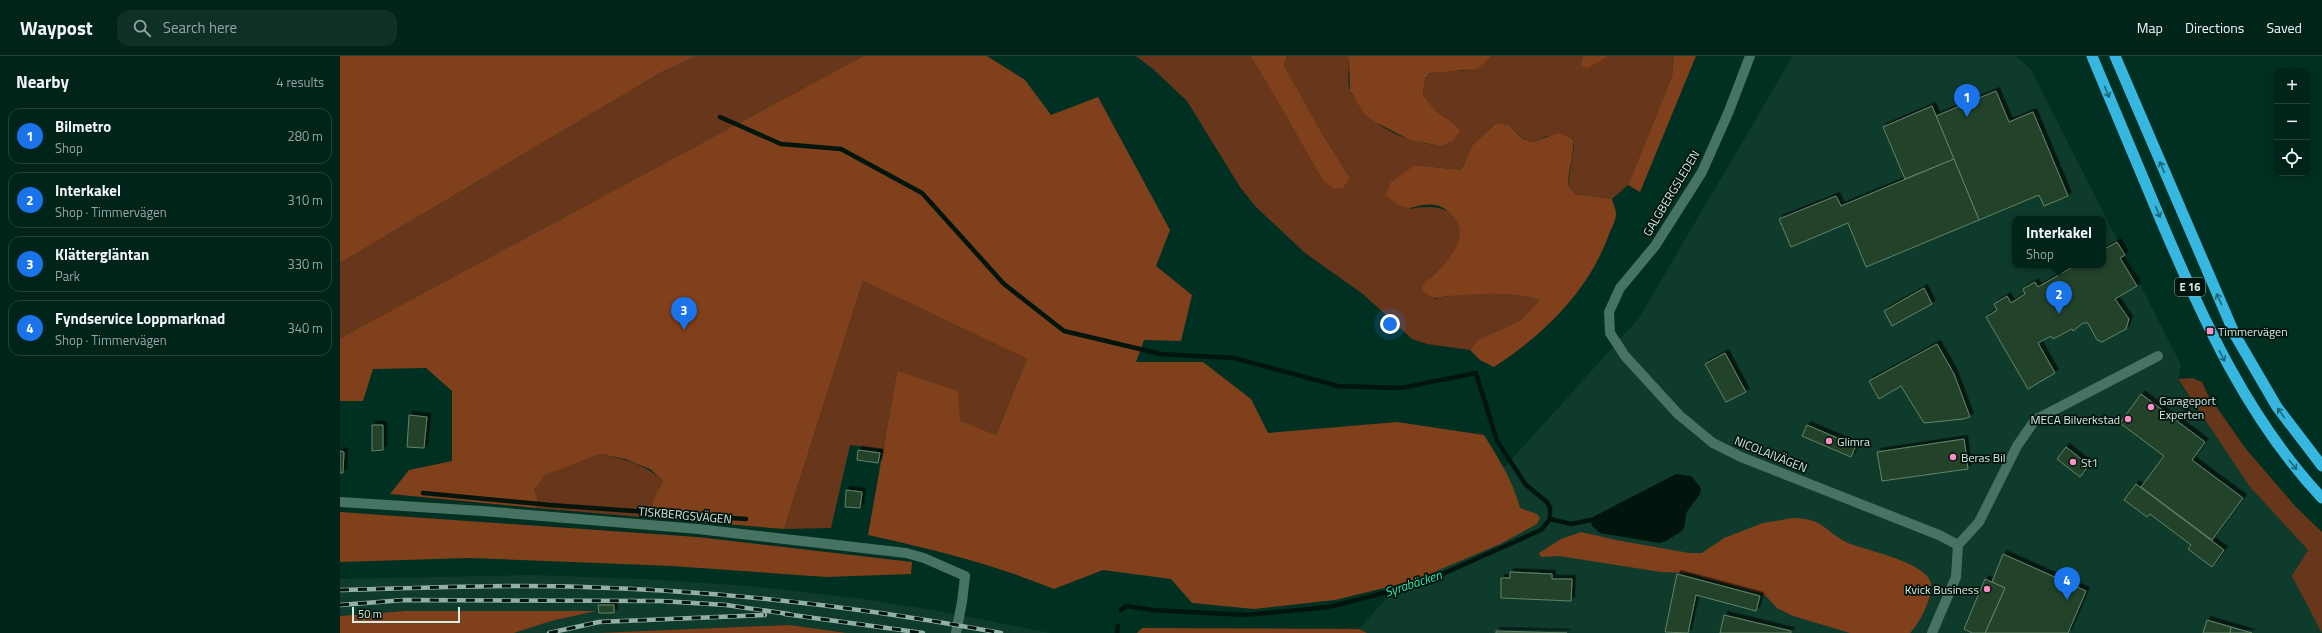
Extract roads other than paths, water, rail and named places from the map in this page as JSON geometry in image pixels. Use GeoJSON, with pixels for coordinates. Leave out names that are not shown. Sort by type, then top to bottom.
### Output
{"type":"FeatureCollection","features":[{"type":"Feature","properties":{"kind":"highway","name":"E 16"},"geometry":{"type":"LineString","coordinates":[[2092,56],[2215,343],[2258,418],[2283,453],[2322,498]]}},
{"type":"Feature","properties":{"kind":"highway","name":"E 16"},"geometry":{"type":"LineString","coordinates":[[2116,56],[2236,334],[2277,407],[2322,466]]}},
{"type":"Feature","properties":{"kind":"street","name":"GALGBERGSLEDEN"},"geometry":{"type":"LineString","coordinates":[[1612,336],[1609,312],[1620,288],[1655,246],[1702,172],[1729,111],[1750,56]]}},
{"type":"Feature","properties":{"kind":"street","name":"NICOLAIVÄGEN"},"geometry":{"type":"LineString","coordinates":[[1612,336],[1625,356],[1679,415],[1713,443],[1741,457],[1939,535],[1958,545]]}},
{"type":"Feature","properties":{"kind":"street"},"geometry":{"type":"LineString","coordinates":[[1932,633],[1956,577],[1958,545],[1979,522],[2017,446],[2035,420],[2158,356]]}},
{"type":"Feature","properties":{"kind":"street","name":"TISKBERGSVÄGEN"},"geometry":{"type":"LineString","coordinates":[[340,502],[482,511],[698,529],[906,553],[924,558],[965,576],[956,633]]}},
{"type":"Feature","properties":{"kind":"waterway","name":"Syrabäcken"},"geometry":{"type":"LineString","coordinates":[[720,117],[781,144],[841,149],[922,193],[1004,284],[1064,331],[1161,354],[1234,358],[1338,386],[1401,388],[1476,373],[1497,441],[1526,485],[1547,502],[1550,508],[1550,519],[1541,530],[1422,583],[1329,607],[1246,615],[1153,610],[1126,606],[1121,610]]}},
{"type":"Feature","properties":{"kind":"waterway"},"geometry":{"type":"LineString","coordinates":[[423,493],[550,505],[746,519]]}},
{"type":"Feature","properties":{"kind":"waterway"},"geometry":{"type":"LineString","coordinates":[[1550,519],[1571,524],[1591,520]]}},
{"type":"Feature","properties":{"kind":"waterway"},"geometry":{"type":"LineString","coordinates":[[1117,633],[1118,626]]}},
{"type":"Feature","properties":{"kind":"railway"},"geometry":{"type":"LineString","coordinates":[[340,590],[523,586],[584,587],[689,592],[741,596],[845,608],[897,615],[1001,633]]}},
{"type":"Feature","properties":{"kind":"railway"},"geometry":{"type":"LineString","coordinates":[[340,605],[404,600],[661,601],[726,605],[789,614]]}},
{"type":"Feature","properties":{"kind":"railway"},"geometry":{"type":"LineString","coordinates":[[785,614],[923,633]]}},
{"type":"Feature","properties":{"kind":"railway"},"geometry":{"type":"LineString","coordinates":[[549,633],[599,622],[765,615]]}},
{"type":"Feature","properties":{"kind":"place","name":"Bilmetro"},"geometry":{"type":"Point","coordinates":[1967,117]}},
{"type":"Feature","properties":{"kind":"place","name":"Interkakel"},"geometry":{"type":"Point","coordinates":[2059,314]}},
{"type":"Feature","properties":{"kind":"place","name":"Klättergläntan"},"geometry":{"type":"Point","coordinates":[684,330]}},
{"type":"Feature","properties":{"kind":"place","name":"Timmervägen"},"geometry":{"type":"Point","coordinates":[2210,331]}},
{"type":"Feature","properties":{"kind":"place","name":"Garageport Experten"},"geometry":{"type":"Point","coordinates":[2151,407]}},
{"type":"Feature","properties":{"kind":"place","name":"MECA Bilverkstad"},"geometry":{"type":"Point","coordinates":[2128,419]}},
{"type":"Feature","properties":{"kind":"place","name":"Glimra"},"geometry":{"type":"Point","coordinates":[1829,441]}},
{"type":"Feature","properties":{"kind":"place","name":"Beras Bil"},"geometry":{"type":"Point","coordinates":[1953,457]}},
{"type":"Feature","properties":{"kind":"place","name":"St1"},"geometry":{"type":"Point","coordinates":[2073,462]}},
{"type":"Feature","properties":{"kind":"place","name":"Kvick Business"},"geometry":{"type":"Point","coordinates":[1987,589]}},
{"type":"Feature","properties":{"kind":"place","name":"Fyndservice Loppmarknad"},"geometry":{"type":"Point","coordinates":[2067,600]}}]}
